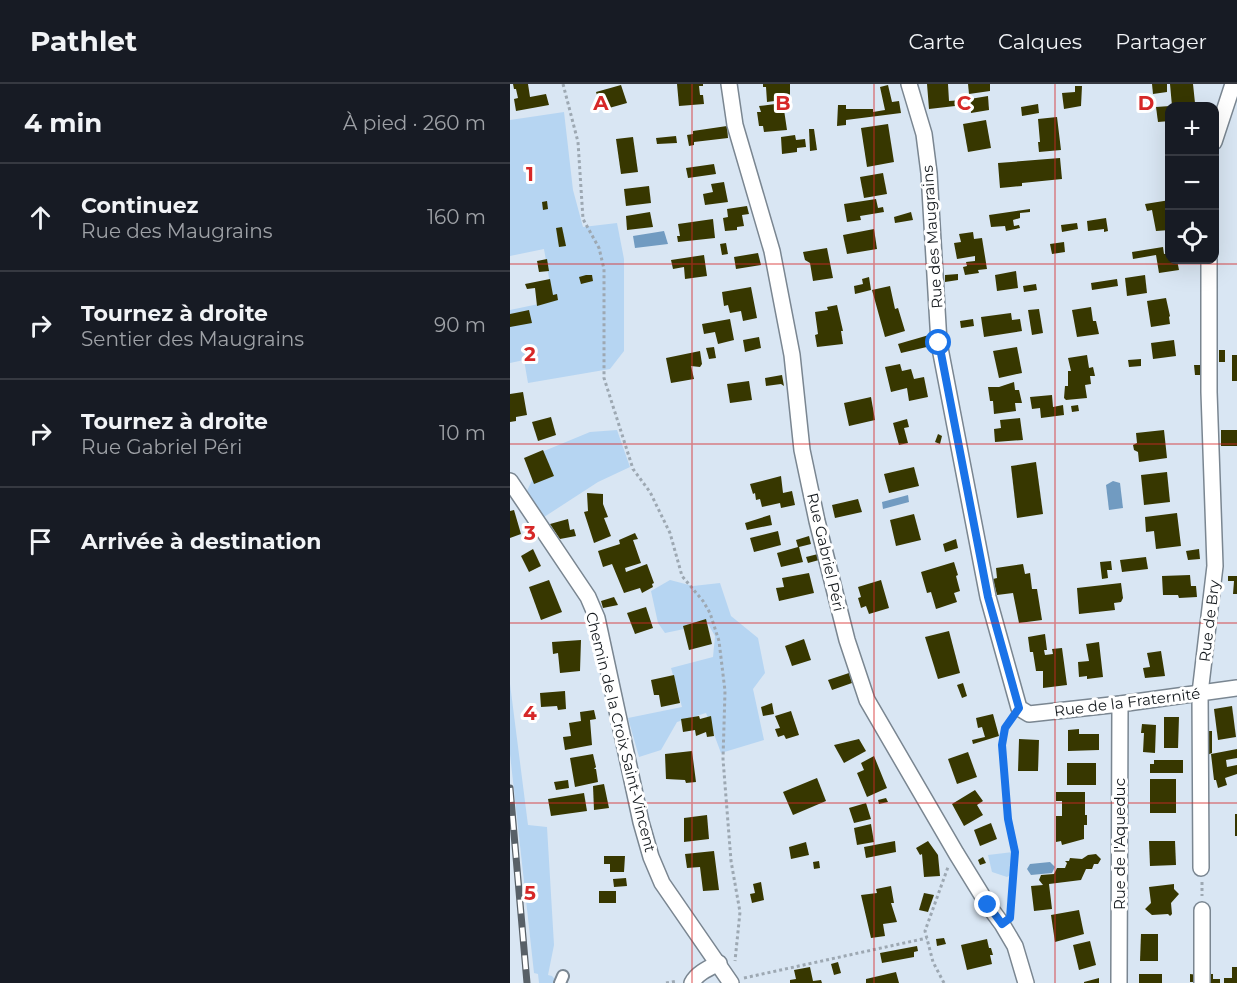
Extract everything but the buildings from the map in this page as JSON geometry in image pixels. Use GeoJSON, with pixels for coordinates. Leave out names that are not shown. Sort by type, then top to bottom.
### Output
{"type":"FeatureCollection","features":[{"type":"Feature","properties":{"kind":"street","name":"Rue Gabriel Péri"},"geometry":{"type":"LineString","coordinates":[[729,84],[735,125],[772,251],[792,355],[802,450],[847,640],[867,700],[956,853],[1015,946],[1026,983]]}},
{"type":"Feature","properties":{"kind":"street","name":"Rue des Maugrains"},"geometry":{"type":"LineString","coordinates":[[909,84],[924,135],[929,173],[939,343],[988,597],[1019,708]]}},
{"type":"Feature","properties":{"kind":"street"},"geometry":{"type":"LineString","coordinates":[[1219,129],[1233,84]]}},
{"type":"Feature","properties":{"kind":"street","name":"Rue de Bry"},"geometry":{"type":"LineString","coordinates":[[1202,868],[1200,693],[1215,566],[1209,392],[1209,264]]}},
{"type":"Feature","properties":{"kind":"street","name":"Chemin de la Croix Saint-Vincent"},"geometry":{"type":"LineString","coordinates":[[510,481],[588,597],[597,618],[641,822],[651,857],[662,883],[725,973]]}},
{"type":"Feature","properties":{"kind":"street","name":"Rue de la Fraternité"},"geometry":{"type":"LineString","coordinates":[[1019,708],[1029,714],[1237,688]]}},
{"type":"Feature","properties":{"kind":"street","name":"Rue de l'Aqueduc"},"geometry":{"type":"LineString","coordinates":[[1119,983],[1120,704]]}},
{"type":"Feature","properties":{"kind":"street"},"geometry":{"type":"LineString","coordinates":[[1202,910],[1202,983]]}},
{"type":"Feature","properties":{"kind":"street"},"geometry":{"type":"LineString","coordinates":[[692,983],[693,979],[704,970],[725,973]]}},
{"type":"Feature","properties":{"kind":"path"},"geometry":{"type":"LineString","coordinates":[[563,84],[578,142],[583,219],[599,248],[604,269],[604,378],[633,468],[650,492],[670,533],[682,576],[703,600],[719,641],[725,690],[723,759],[731,861],[740,912],[735,966],[725,973]]}},
{"type":"Feature","properties":{"kind":"path"},"geometry":{"type":"LineString","coordinates":[[1002,924],[1010,918],[1015,852],[1008,819],[1002,745],[1005,728],[1019,708]]}},
{"type":"Feature","properties":{"kind":"path"},"geometry":{"type":"LineString","coordinates":[[944,983],[933,962],[925,931],[945,873],[956,853]]}},
{"type":"Feature","properties":{"kind":"path"},"geometry":{"type":"LineString","coordinates":[[1202,868],[1202,910]]}},
{"type":"Feature","properties":{"kind":"path"},"geometry":{"type":"LineString","coordinates":[[746,977],[927,938]]}},
{"type":"Feature","properties":{"kind":"shaded area"},"geometry":{"type":"Polygon","coordinates":[[[564,112],[573,190],[583,227],[617,223],[624,259],[624,351],[610,369],[528,383],[524,360],[510,363],[510,310],[553,301],[544,249],[510,256],[510,120],[564,112]]]}},
{"type":"Feature","properties":{"kind":"shaded area"},"geometry":{"type":"Polygon","coordinates":[[[664,231],[668,244],[635,248],[633,236],[664,231]]]}},
{"type":"Feature","properties":{"kind":"shaded area"},"geometry":{"type":"Polygon","coordinates":[[[617,430],[630,467],[598,482],[541,519],[529,502],[527,491],[534,476],[532,456],[590,432],[617,430]]]}},
{"type":"Feature","properties":{"kind":"shaded area"},"geometry":{"type":"Polygon","coordinates":[[[1113,481],[1120,483],[1123,508],[1109,510],[1106,485],[1113,481]]]}},
{"type":"Feature","properties":{"kind":"shaded area"},"geometry":{"type":"Polygon","coordinates":[[[908,495],[909,502],[883,509],[882,502],[908,495]]]}},
{"type":"Feature","properties":{"kind":"shaded area"},"geometry":{"type":"Polygon","coordinates":[[[670,580],[693,586],[720,583],[731,616],[758,638],[765,673],[753,689],[764,740],[721,753],[706,713],[677,722],[661,750],[639,757],[628,718],[682,707],[671,668],[713,657],[715,636],[708,624],[665,633],[658,623],[651,591],[670,580]]]}},
{"type":"Feature","properties":{"kind":"shaded area"},"geometry":{"type":"Polygon","coordinates":[[[510,684],[528,825],[547,827],[554,945],[548,975],[558,983],[539,983],[538,974],[534,973],[510,754],[510,684]]]}},
{"type":"Feature","properties":{"kind":"shaded area"},"geometry":{"type":"Polygon","coordinates":[[[1013,852],[1012,874],[1007,877],[992,872],[988,855],[1013,852]]]}},
{"type":"Feature","properties":{"kind":"shaded area"},"geometry":{"type":"Polygon","coordinates":[[[1050,862],[1055,867],[1052,873],[1031,875],[1027,869],[1030,864],[1050,862]]]}},
{"type":"Feature","properties":{"kind":"railway"},"geometry":{"type":"LineString","coordinates":[[510,788],[527,983]]}},
{"type":"Feature","properties":{"kind":"route"},"geometry":{"type":"LineString","coordinates":[[939,343],[988,597],[1019,708],[1005,728],[1002,745],[1008,819],[1015,852],[1010,918],[1002,924],[988,905]]}}]}
